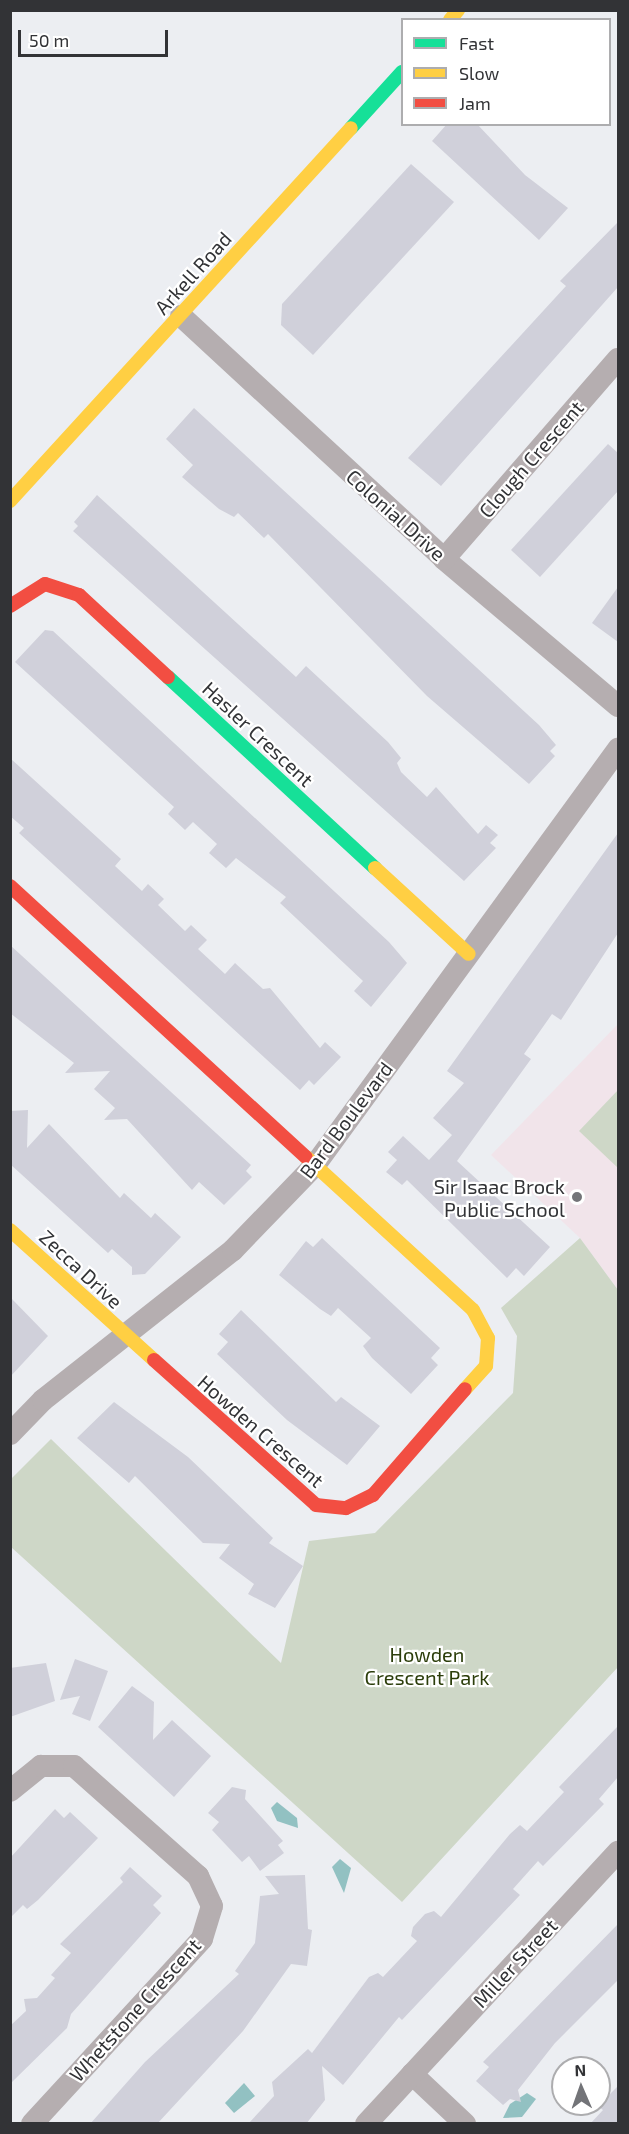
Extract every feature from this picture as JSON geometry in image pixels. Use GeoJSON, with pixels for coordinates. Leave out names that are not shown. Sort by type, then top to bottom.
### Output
{"type":"FeatureCollection","features":[{"type":"Feature","properties":{"kind":"street","name":"Arkell Road"},"geometry":{"type":"LineString","coordinates":[[10,501],[401,73]]}},
{"type":"Feature","properties":{"kind":"street","name":"Colonial Drive"},"geometry":{"type":"LineString","coordinates":[[181,316],[444,560],[618,706]]}},
{"type":"Feature","properties":{"kind":"street","name":"Clough Crescent"},"geometry":{"type":"LineString","coordinates":[[444,560],[618,359]]}},
{"type":"Feature","properties":{"kind":"street","name":"Hasler Crescent"},"geometry":{"type":"LineString","coordinates":[[10,606],[45,584],[78,596],[469,954]]}},
{"type":"Feature","properties":{"kind":"street","name":"Bard Boulevard"},"geometry":{"type":"LineString","coordinates":[[10,1434],[125,1336],[233,1250],[315,1165],[618,749]]}},
{"type":"Feature","properties":{"kind":"street"},"geometry":{"type":"LineString","coordinates":[[10,886],[315,1165]]}},
{"type":"Feature","properties":{"kind":"street","name":"Howden Crescent"},"geometry":{"type":"LineString","coordinates":[[125,1336],[301,1496],[330,1509],[346,1508],[373,1496],[481,1377],[488,1338],[473,1310],[315,1165]]}},
{"type":"Feature","properties":{"kind":"street","name":"Zecca Drive"},"geometry":{"type":"LineString","coordinates":[[10,1230],[125,1336]]}},
{"type":"Feature","properties":{"kind":"street","name":"Whetstone Crescent"},"geometry":{"type":"LineString","coordinates":[[10,1791],[41,1766],[74,1766],[198,1876],[212,1906],[202,1939],[32,2124]]}},
{"type":"Feature","properties":{"kind":"street","name":"Miller Street"},"geometry":{"type":"LineString","coordinates":[[412,2074],[618,1852]]}},
{"type":"Feature","properties":{"kind":"street"},"geometry":{"type":"LineString","coordinates":[[366,2124],[412,2074],[465,2124]]}},
{"type":"Feature","properties":{"kind":"shaded area","name":"Sir Isaac Brock Public School"},"geometry":{"type":"Polygon","coordinates":[[[618,1024],[618,1290],[580,1238],[491,1155],[618,1024]]]}},
{"type":"Feature","properties":{"kind":"green space"},"geometry":{"type":"Polygon","coordinates":[[[618,1090],[618,1168],[579,1131],[618,1090]]]}},
{"type":"Feature","properties":{"kind":"green space","name":"Howden Crescent Park"},"geometry":{"type":"Polygon","coordinates":[[[580,1238],[618,1290],[618,1667],[402,1902],[11,1547],[11,1479],[51,1439],[281,1663],[309,1541],[375,1533],[513,1393],[517,1336],[501,1308],[580,1238]]]}},
{"type":"Feature","properties":{"kind":"water"},"geometry":{"type":"Polygon","coordinates":[[[277,1802],[297,1818],[298,1828],[277,1821],[271,1808],[277,1802]]]}},
{"type":"Feature","properties":{"kind":"water"},"geometry":{"type":"Polygon","coordinates":[[[340,1859],[351,1868],[344,1893],[332,1867],[340,1859]]]}},
{"type":"Feature","properties":{"kind":"water"},"geometry":{"type":"Polygon","coordinates":[[[244,2083],[255,2096],[234,2113],[225,2103],[244,2083]]]}},
{"type":"Feature","properties":{"kind":"water"},"geometry":{"type":"Polygon","coordinates":[[[527,2093],[536,2099],[522,2117],[503,2118],[510,2104],[527,2093]]]}},
{"type":"Feature","properties":{"kind":"building"},"geometry":{"type":"Polygon","coordinates":[[[445,126],[479,126],[525,175],[568,208],[539,240],[432,141],[445,126]]]}},
{"type":"Feature","properties":{"kind":"building"},"geometry":{"type":"Polygon","coordinates":[[[411,164],[454,202],[313,355],[281,325],[282,304],[411,164]]]}},
{"type":"Feature","properties":{"kind":"building"},"geometry":{"type":"Polygon","coordinates":[[[618,222],[618,287],[441,486],[408,458],[566,286],[560,281],[618,222]]]}},
{"type":"Feature","properties":{"kind":"building"},"geometry":{"type":"Polygon","coordinates":[[[194,408],[539,725],[556,745],[550,751],[555,756],[529,784],[427,696],[268,534],[264,538],[238,513],[234,517],[219,509],[182,477],[193,465],[166,439],[194,408]]]}},
{"type":"Feature","properties":{"kind":"building"},"geometry":{"type":"Polygon","coordinates":[[[608,444],[618,453],[618,491],[540,577],[511,550],[608,444]]]}},
{"type":"Feature","properties":{"kind":"building"},"geometry":{"type":"Polygon","coordinates":[[[97,495],[296,677],[306,666],[388,742],[401,758],[397,763],[401,772],[427,797],[436,787],[478,834],[486,825],[498,835],[490,843],[496,848],[464,881],[73,531],[78,526],[74,522],[97,495]]]}},
{"type":"Feature","properties":{"kind":"building"},"geometry":{"type":"Polygon","coordinates":[[[618,587],[618,642],[592,623],[618,587]]]}},
{"type":"Feature","properties":{"kind":"building"},"geometry":{"type":"Polygon","coordinates":[[[45,630],[53,631],[389,942],[407,963],[371,1007],[354,991],[363,981],[280,903],[286,897],[236,858],[226,868],[209,853],[217,844],[193,822],[185,830],[168,814],[174,807],[15,662],[45,630]]]}},
{"type":"Feature","properties":{"kind":"building"},"geometry":{"type":"Polygon","coordinates":[[[10,758],[121,859],[115,866],[142,891],[148,884],[164,899],[158,905],[185,931],[191,925],[207,940],[198,949],[225,974],[235,963],[263,989],[270,988],[320,1048],[325,1042],[341,1057],[314,1085],[309,1080],[300,1090],[19,833],[24,828],[10,816],[10,758]]]}},
{"type":"Feature","properties":{"kind":"building"},"geometry":{"type":"Polygon","coordinates":[[[618,833],[618,933],[561,1020],[552,1014],[524,1054],[531,1059],[457,1161],[550,1247],[524,1276],[516,1268],[507,1278],[407,1180],[402,1185],[386,1172],[397,1160],[388,1152],[403,1136],[429,1160],[452,1135],[433,1118],[464,1083],[447,1071],[618,833]]]}},
{"type":"Feature","properties":{"kind":"building"},"geometry":{"type":"Polygon","coordinates":[[[10,945],[251,1165],[246,1171],[252,1177],[224,1205],[199,1182],[192,1190],[127,1119],[104,1120],[115,1108],[94,1089],[110,1071],[65,1073],[74,1063],[10,1013],[10,945]]]}},
{"type":"Feature","properties":{"kind":"building"},"geometry":{"type":"Polygon","coordinates":[[[28,1110],[27,1148],[49,1124],[120,1198],[124,1193],[151,1218],[155,1213],[181,1237],[145,1274],[132,1275],[132,1267],[112,1249],[108,1253],[10,1164],[10,1111],[28,1110]]]}},
{"type":"Feature","properties":{"kind":"building"},"geometry":{"type":"Polygon","coordinates":[[[322,1238],[440,1348],[431,1358],[438,1365],[411,1394],[372,1358],[363,1346],[371,1338],[338,1308],[331,1316],[279,1275],[306,1241],[313,1247],[322,1238]]]}},
{"type":"Feature","properties":{"kind":"building"},"geometry":{"type":"Polygon","coordinates":[[[10,1297],[48,1336],[10,1377],[10,1297]]]}},
{"type":"Feature","properties":{"kind":"building"},"geometry":{"type":"Polygon","coordinates":[[[241,1310],[336,1402],[341,1397],[380,1426],[347,1465],[287,1420],[217,1354],[228,1342],[219,1334],[241,1310]]]}},
{"type":"Feature","properties":{"kind":"building"},"geometry":{"type":"Polygon","coordinates":[[[114,1402],[188,1457],[273,1538],[269,1543],[303,1566],[275,1608],[248,1594],[254,1584],[219,1558],[230,1544],[203,1543],[135,1476],[129,1483],[77,1438],[114,1402]]]}},
{"type":"Feature","properties":{"kind":"building"},"geometry":{"type":"Polygon","coordinates":[[[75,1659],[108,1671],[90,1721],[72,1714],[80,1696],[60,1700],[75,1659]]]}},
{"type":"Feature","properties":{"kind":"building"},"geometry":{"type":"Polygon","coordinates":[[[46,1663],[55,1701],[10,1717],[10,1668],[46,1663]]]}},
{"type":"Feature","properties":{"kind":"building"},"geometry":{"type":"Polygon","coordinates":[[[132,1686],[154,1702],[153,1740],[172,1720],[211,1756],[174,1797],[98,1727],[132,1686]]]}},
{"type":"Feature","properties":{"kind":"building"},"geometry":{"type":"Polygon","coordinates":[[[618,1726],[618,1777],[599,1799],[604,1804],[543,1866],[538,1861],[513,1889],[520,1895],[402,2020],[399,2017],[343,2085],[322,2066],[325,2100],[306,2124],[248,2124],[274,2096],[272,2082],[308,2049],[312,2053],[369,1977],[378,1973],[383,1977],[417,1941],[411,1936],[413,1927],[425,1914],[434,1911],[441,1917],[510,1834],[520,1825],[527,1831],[564,1792],[559,1787],[618,1726]]]}},
{"type":"Feature","properties":{"kind":"building"},"geometry":{"type":"Polygon","coordinates":[[[232,1787],[246,1790],[245,1799],[283,1841],[278,1845],[284,1853],[260,1871],[249,1856],[242,1862],[212,1830],[219,1822],[208,1813],[232,1787]]]}},
{"type":"Feature","properties":{"kind":"building"},"geometry":{"type":"Polygon","coordinates":[[[55,1809],[64,1818],[70,1812],[98,1838],[38,1900],[27,1909],[23,1905],[10,1918],[10,1858],[55,1809]]]}},
{"type":"Feature","properties":{"kind":"building"},"geometry":{"type":"Polygon","coordinates":[[[130,1867],[162,1896],[153,1905],[161,1913],[71,2014],[67,2028],[10,2084],[10,2026],[26,2011],[24,1999],[37,1998],[55,1978],[51,1975],[71,1953],[60,1944],[123,1882],[120,1878],[130,1867]]]}},
{"type":"Feature","properties":{"kind":"building"},"geometry":{"type":"Polygon","coordinates":[[[305,1875],[308,1929],[312,1930],[307,1966],[291,1964],[243,2031],[157,2124],[90,2124],[145,2062],[239,1974],[235,1971],[255,1943],[260,1896],[279,1894],[265,1876],[305,1875]]]}},
{"type":"Feature","properties":{"kind":"building"},"geometry":{"type":"Polygon","coordinates":[[[618,1924],[618,1980],[555,2043],[518,2090],[521,2102],[510,2099],[503,2105],[476,2081],[489,2067],[483,2062],[618,1924]]]}},
{"type":"Feature","properties":{"kind":"building"},"geometry":{"type":"Polygon","coordinates":[[[618,2086],[618,2124],[590,2124],[597,2116],[611,2116],[611,2093],[618,2086]]]}},
{"type":"Feature","properties":{"kind":"traffic: fast"},"geometry":{"type":"LineString","coordinates":[[351,128],[401,73]]}},
{"type":"Feature","properties":{"kind":"traffic: fast"},"geometry":{"type":"LineString","coordinates":[[168,677],[375,868]]}},
{"type":"Feature","properties":{"kind":"traffic: slow"},"geometry":{"type":"LineString","coordinates":[[452,18],[458,10]]}},
{"type":"Feature","properties":{"kind":"traffic: slow"},"geometry":{"type":"LineString","coordinates":[[10,501],[351,128]]}},
{"type":"Feature","properties":{"kind":"traffic: slow"},"geometry":{"type":"LineString","coordinates":[[375,868],[469,954]]}},
{"type":"Feature","properties":{"kind":"traffic: slow"},"geometry":{"type":"LineString","coordinates":[[306,1157],[473,1310],[488,1338],[486,1366],[465,1389]]}},
{"type":"Feature","properties":{"kind":"traffic: slow"},"geometry":{"type":"LineString","coordinates":[[10,1230],[154,1360]]}},
{"type":"Feature","properties":{"kind":"traffic: jam"},"geometry":{"type":"LineString","coordinates":[[10,606],[45,584],[79,595],[168,677]]}},
{"type":"Feature","properties":{"kind":"traffic: jam"},"geometry":{"type":"LineString","coordinates":[[10,886],[306,1157]]}},
{"type":"Feature","properties":{"kind":"traffic: jam"},"geometry":{"type":"LineString","coordinates":[[154,1360],[316,1505],[346,1508],[373,1495],[465,1389]]}},
{"type":"Feature","properties":{"kind":"place","name":"Sir Isaac Brock Public School"},"geometry":{"type":"Point","coordinates":[577,1197]}}]}
